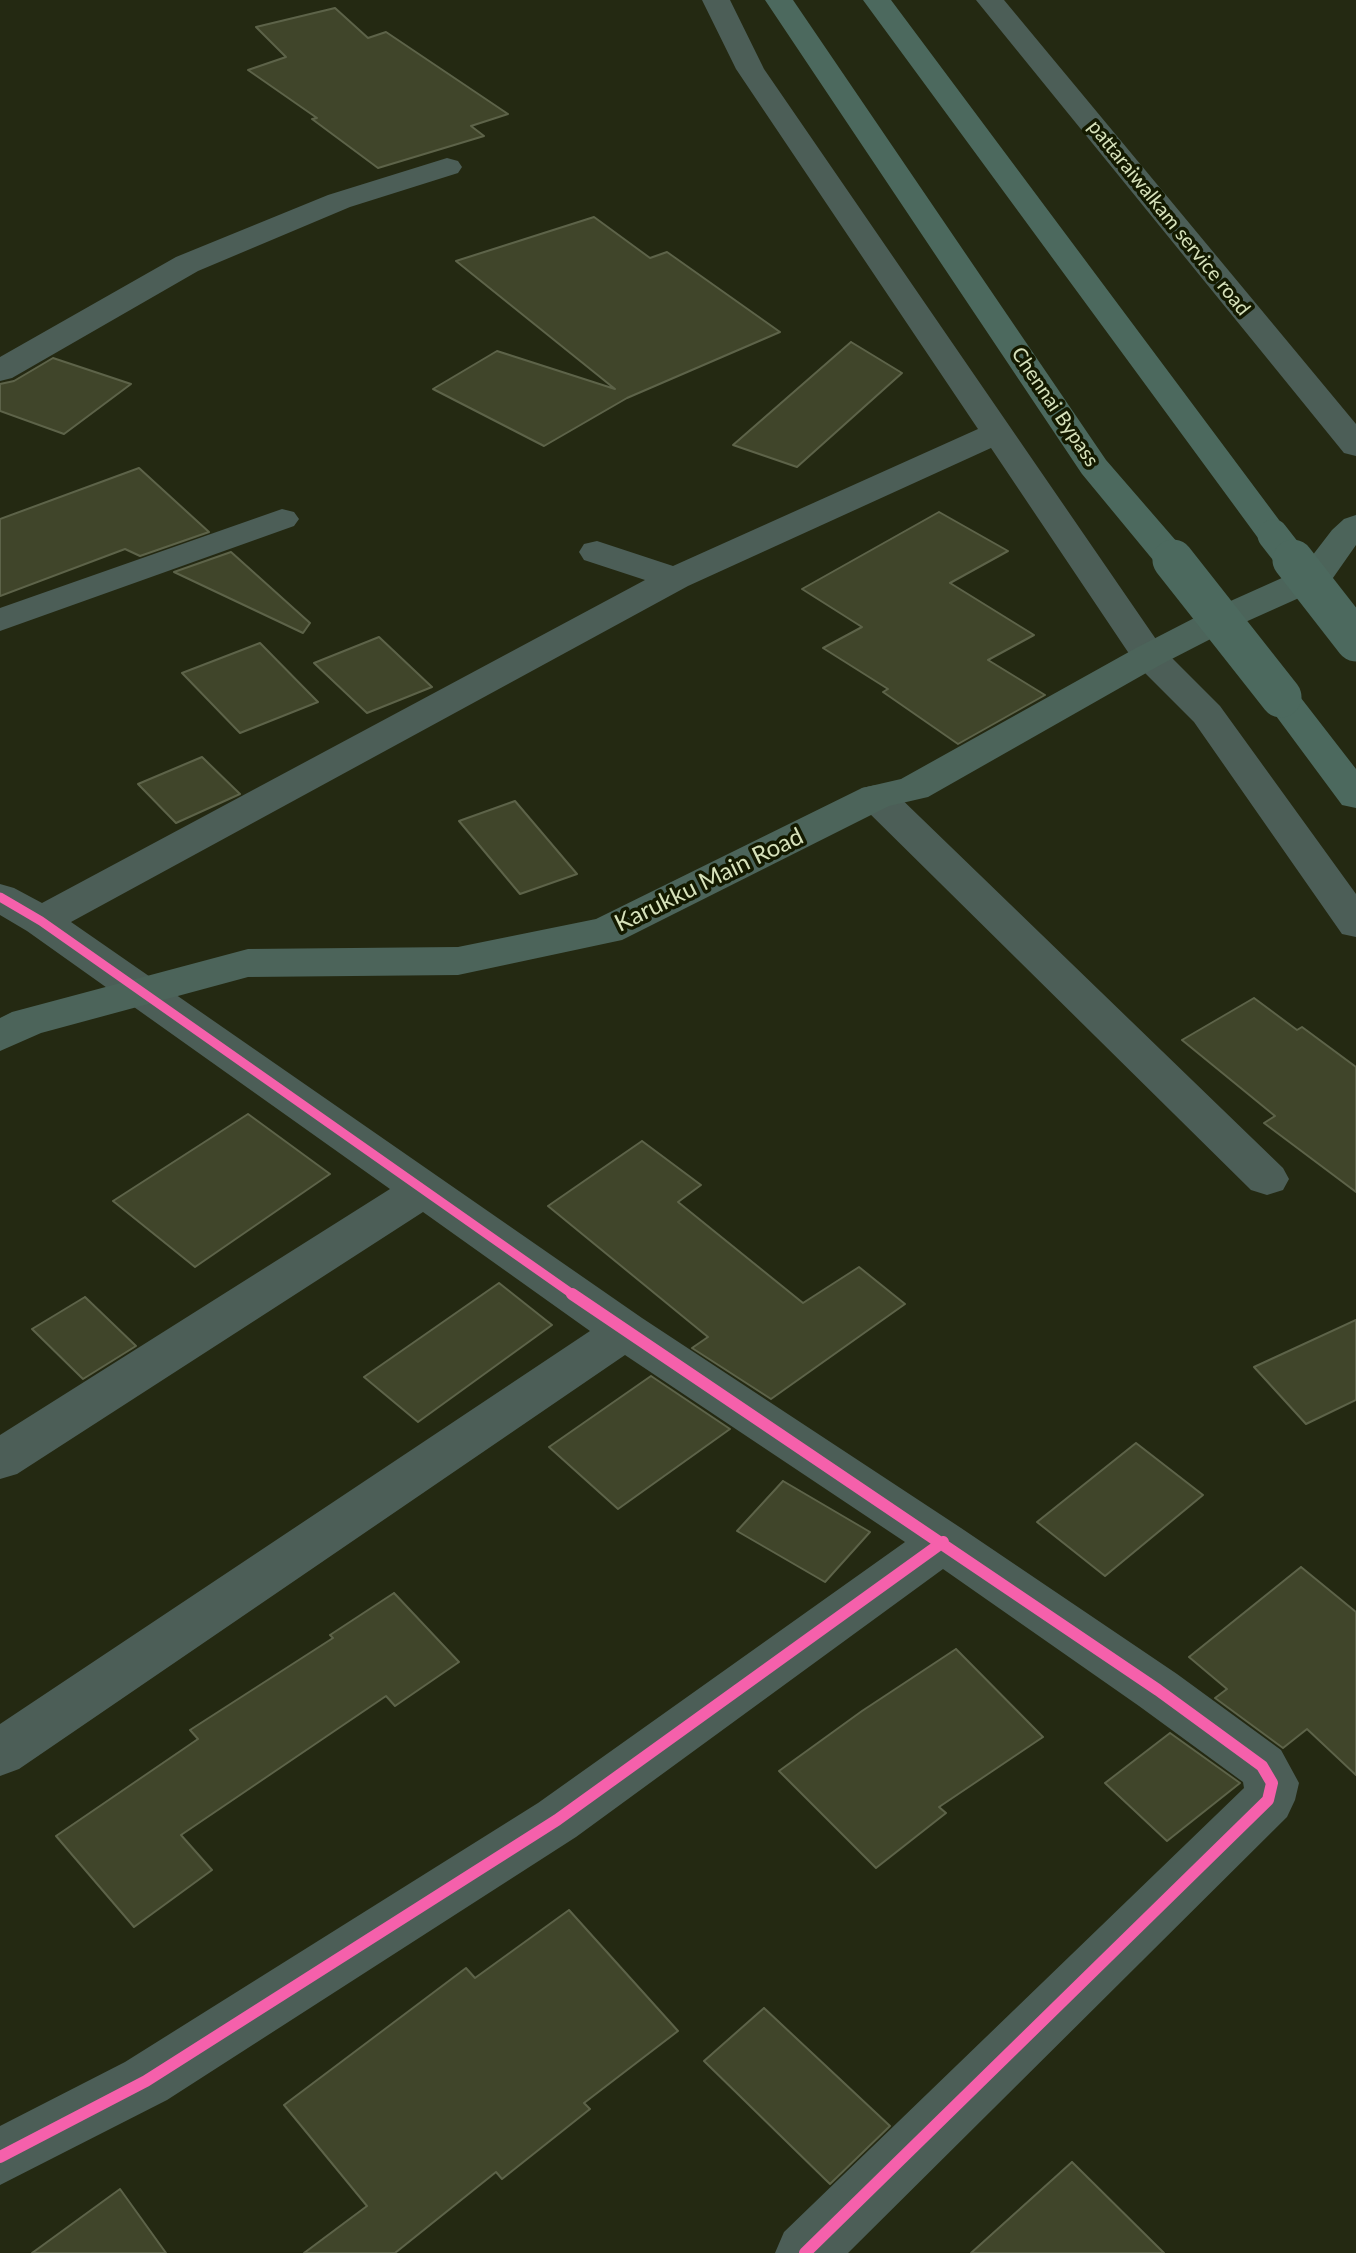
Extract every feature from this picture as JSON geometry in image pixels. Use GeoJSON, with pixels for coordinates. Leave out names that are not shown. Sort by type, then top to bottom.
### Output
{"type":"FeatureCollection","features":[{"type":"Feature","properties":{"kind":"highway","name":"Chennai Bypass"},"geometry":{"type":"LineString","coordinates":[[779,0],[1094,467],[1171,558],[1356,796]]}},
{"type":"Feature","properties":{"kind":"highway"},"geometry":{"type":"LineString","coordinates":[[877,0],[1273,535],[1356,641]]}},
{"type":"Feature","properties":{"kind":"main road","name":"Karukku Main Road"},"geometry":{"type":"LineString","coordinates":[[0,1036],[27,1022],[248,963],[458,961],[607,930],[876,797],[914,788],[1149,656],[1219,620],[1315,577],[1344,537],[1356,526]]}},
{"type":"Feature","properties":{"kind":"street"},"geometry":{"type":"LineString","coordinates":[[716,0],[750,69],[1149,656],[1207,714],[1356,924]]}},
{"type":"Feature","properties":{"kind":"street","name":"pattaraiwalkam service road"},"geometry":{"type":"LineString","coordinates":[[990,0],[1352,441]]}},
{"type":"Feature","properties":{"kind":"street"},"geometry":{"type":"LineString","coordinates":[[0,371],[187,264],[339,201],[447,167]]}},
{"type":"Feature","properties":{"kind":"street"},"geometry":{"type":"LineString","coordinates":[[805,2253],[1268,1800],[1272,1783],[1262,1766],[943,1542],[625,1331],[142,991],[20,909],[675,578],[998,432]]}},
{"type":"Feature","properties":{"kind":"street"},"geometry":{"type":"LineString","coordinates":[[0,620],[282,519]]}},
{"type":"Feature","properties":{"kind":"street"},"geometry":{"type":"LineString","coordinates":[[597,552],[675,578]]}},
{"type":"Feature","properties":{"kind":"street"},"geometry":{"type":"LineString","coordinates":[[876,797],[1267,1179]]}},
{"type":"Feature","properties":{"kind":"street"},"geometry":{"type":"LineString","coordinates":[[0,1460],[424,1189]]}},
{"type":"Feature","properties":{"kind":"street"},"geometry":{"type":"LineString","coordinates":[[0,1753],[625,1331]]}},
{"type":"Feature","properties":{"kind":"street"},"geometry":{"type":"LineString","coordinates":[[0,2157],[146,2081],[557,1820],[943,1542]]}},
{"type":"Feature","properties":{"kind":"building"},"geometry":{"type":"Polygon","coordinates":[[[335,8],[368,38],[386,32],[508,114],[471,126],[484,136],[378,168],[312,119],[317,118],[248,70],[286,57],[256,27],[335,8]]]}},
{"type":"Feature","properties":{"kind":"building"},"geometry":{"type":"Polygon","coordinates":[[[594,217],[650,258],[667,252],[780,332],[627,398],[544,446],[433,389],[497,351],[615,389],[456,261],[594,217]]]}},
{"type":"Feature","properties":{"kind":"building"},"geometry":{"type":"Polygon","coordinates":[[[851,342],[902,373],[797,467],[733,445],[851,342]]]}},
{"type":"Feature","properties":{"kind":"building"},"geometry":{"type":"Polygon","coordinates":[[[53,358],[131,384],[64,434],[0,411],[0,384],[14,381],[53,358]]]}},
{"type":"Feature","properties":{"kind":"building"},"geometry":{"type":"Polygon","coordinates":[[[139,468],[209,532],[140,556],[125,549],[0,596],[0,519],[139,468]]]}},
{"type":"Feature","properties":{"kind":"building"},"geometry":{"type":"Polygon","coordinates":[[[939,512],[1008,551],[950,583],[1034,635],[988,660],[1045,695],[958,744],[883,692],[888,689],[823,648],[862,627],[802,589],[939,512]]]}},
{"type":"Feature","properties":{"kind":"building"},"geometry":{"type":"Polygon","coordinates":[[[231,552],[310,623],[303,633],[174,572],[231,552]]]}},
{"type":"Feature","properties":{"kind":"building"},"geometry":{"type":"Polygon","coordinates":[[[379,637],[432,687],[367,713],[314,663],[379,637]]]}},
{"type":"Feature","properties":{"kind":"building"},"geometry":{"type":"Polygon","coordinates":[[[260,643],[318,702],[240,733],[182,673],[260,643]]]}},
{"type":"Feature","properties":{"kind":"building"},"geometry":{"type":"Polygon","coordinates":[[[202,757],[240,794],[176,823],[138,784],[202,757]]]}},
{"type":"Feature","properties":{"kind":"building"},"geometry":{"type":"Polygon","coordinates":[[[515,801],[577,874],[520,894],[459,821],[515,801]]]}},
{"type":"Feature","properties":{"kind":"building"},"geometry":{"type":"Polygon","coordinates":[[[1254,998],[1297,1030],[1302,1027],[1356,1067],[1356,1192],[1264,1123],[1275,1116],[1182,1040],[1254,998]]]}},
{"type":"Feature","properties":{"kind":"building"},"geometry":{"type":"Polygon","coordinates":[[[248,1114],[330,1174],[195,1267],[113,1201],[248,1114]]]}},
{"type":"Feature","properties":{"kind":"building"},"geometry":{"type":"Polygon","coordinates":[[[642,1141],[701,1185],[678,1202],[803,1303],[859,1267],[905,1304],[771,1399],[692,1348],[708,1337],[548,1206],[642,1141]]]}},
{"type":"Feature","properties":{"kind":"building"},"geometry":{"type":"Polygon","coordinates":[[[499,1283],[552,1325],[418,1422],[364,1377],[499,1283]]]}},
{"type":"Feature","properties":{"kind":"building"},"geometry":{"type":"Polygon","coordinates":[[[85,1297],[136,1346],[83,1379],[32,1329],[85,1297]]]}},
{"type":"Feature","properties":{"kind":"building"},"geometry":{"type":"Polygon","coordinates":[[[1356,1320],[1356,1400],[1306,1424],[1254,1367],[1356,1320]]]}},
{"type":"Feature","properties":{"kind":"building"},"geometry":{"type":"Polygon","coordinates":[[[651,1376],[730,1429],[618,1509],[549,1447],[651,1376]]]}},
{"type":"Feature","properties":{"kind":"building"},"geometry":{"type":"Polygon","coordinates":[[[1136,1443],[1203,1495],[1105,1576],[1037,1522],[1136,1443]]]}},
{"type":"Feature","properties":{"kind":"building"},"geometry":{"type":"Polygon","coordinates":[[[783,1481],[870,1532],[825,1582],[737,1531],[783,1481]]]}},
{"type":"Feature","properties":{"kind":"building"},"geometry":{"type":"Polygon","coordinates":[[[1301,1567],[1356,1612],[1356,1775],[1307,1729],[1283,1748],[1215,1698],[1227,1689],[1189,1657],[1301,1567]]]}},
{"type":"Feature","properties":{"kind":"building"},"geometry":{"type":"Polygon","coordinates":[[[394,1593],[459,1662],[395,1706],[386,1696],[181,1835],[212,1870],[134,1927],[56,1836],[198,1739],[190,1730],[333,1638],[330,1635],[394,1593]]]}},
{"type":"Feature","properties":{"kind":"building"},"geometry":{"type":"Polygon","coordinates":[[[956,1649],[1043,1737],[939,1807],[946,1813],[876,1868],[779,1771],[956,1649]]]}},
{"type":"Feature","properties":{"kind":"building"},"geometry":{"type":"Polygon","coordinates":[[[1170,1733],[1240,1783],[1167,1841],[1105,1783],[1170,1733]]]}},
{"type":"Feature","properties":{"kind":"building"},"geometry":{"type":"Polygon","coordinates":[[[569,1910],[678,2031],[584,2103],[590,2109],[502,2179],[496,2172],[395,2253],[304,2253],[367,2206],[284,2105],[466,1968],[475,1978],[569,1910]]]}},
{"type":"Feature","properties":{"kind":"building"},"geometry":{"type":"Polygon","coordinates":[[[764,2008],[890,2126],[830,2184],[704,2061],[764,2008]]]}},
{"type":"Feature","properties":{"kind":"building"},"geometry":{"type":"Polygon","coordinates":[[[1072,2162],[1164,2253],[971,2253],[1072,2162]]]}},
{"type":"Feature","properties":{"kind":"building"},"geometry":{"type":"Polygon","coordinates":[[[120,2189],[166,2253],[32,2253],[120,2189]]]}},
{"type":"Feature","properties":{"kind":"cycle path"},"geometry":{"type":"LineString","coordinates":[[0,897],[41,921],[625,1331],[943,1542],[1158,1690],[1262,1766],[1272,1783],[1268,1800],[805,2253]]}},
{"type":"Feature","properties":{"kind":"cycle path"},"geometry":{"type":"LineString","coordinates":[[0,2157],[146,2081],[557,1820],[943,1542]]}}]}
